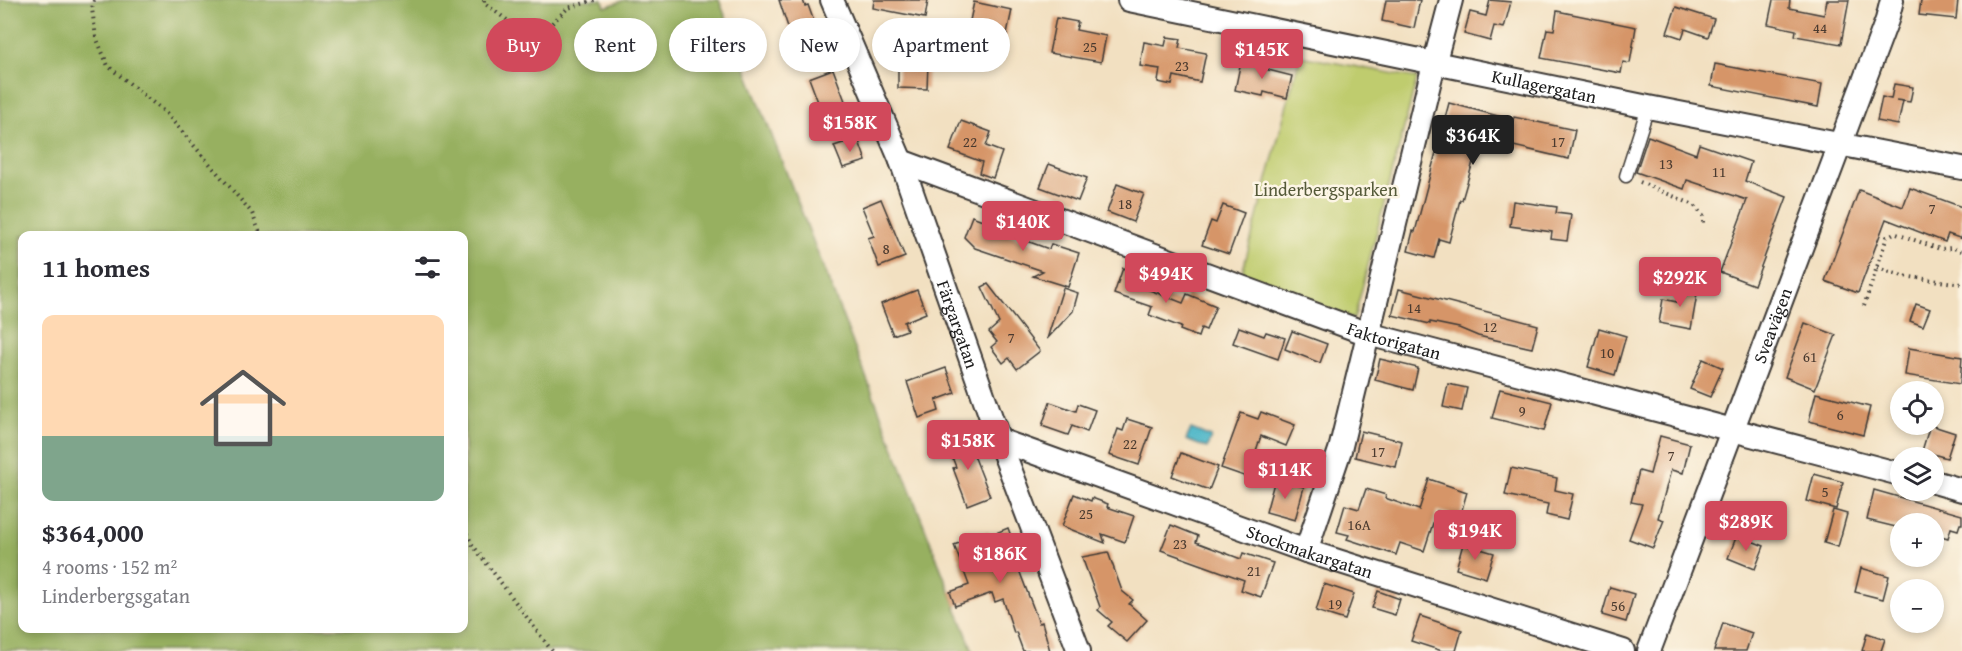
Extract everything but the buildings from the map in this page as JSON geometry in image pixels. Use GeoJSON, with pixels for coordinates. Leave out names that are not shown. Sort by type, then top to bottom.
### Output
{"type":"FeatureCollection","features":[{"type":"Feature","properties":{"kind":"street","name":"Färgargatan"},"geometry":{"type":"LineString","coordinates":[[832,0],[901,161],[999,440],[1079,651]]}},
{"type":"Feature","properties":{"kind":"street","name":"Kullagergatan"},"geometry":{"type":"LineString","coordinates":[[1129,0],[1962,168]]}},
{"type":"Feature","properties":{"kind":"street"},"geometry":{"type":"LineString","coordinates":[[1306,551],[1340,450],[1451,0]]}},
{"type":"Feature","properties":{"kind":"street","name":"Sveavägen"},"geometry":{"type":"LineString","coordinates":[[1649,651],[1841,144],[1887,20],[1892,0]]}},
{"type":"Feature","properties":{"kind":"street","name":"Faktorigatan"},"geometry":{"type":"LineString","coordinates":[[901,161],[1368,334],[1890,471]]}},
{"type":"Feature","properties":{"kind":"street","name":"Stockmakargatan"},"geometry":{"type":"LineString","coordinates":[[999,440],[1306,551],[1623,651]]}},
{"type":"Feature","properties":{"kind":"street"},"geometry":{"type":"LineString","coordinates":[[1944,485],[1962,490]]}},
{"type":"Feature","properties":{"kind":"lane"},"geometry":{"type":"LineString","coordinates":[[1626,176],[1648,106]]}},
{"type":"Feature","properties":{"kind":"path"},"geometry":{"type":"LineString","coordinates":[[94,0],[92,9],[96,37],[108,66],[166,113],[252,213],[259,231]]}},
{"type":"Feature","properties":{"kind":"path"},"geometry":{"type":"LineString","coordinates":[[484,0],[484,3],[534,40],[568,8],[595,0]]}},
{"type":"Feature","properties":{"kind":"path"},"geometry":{"type":"LineString","coordinates":[[1626,176],[1694,205],[1703,216],[1702,227]]}},
{"type":"Feature","properties":{"kind":"path"},"geometry":{"type":"LineString","coordinates":[[1864,306],[1887,237],[1894,233],[1940,249],[1953,248],[1962,251]]}},
{"type":"Feature","properties":{"kind":"path"},"geometry":{"type":"LineString","coordinates":[[1877,268],[1903,276],[1962,284]]}},
{"type":"Feature","properties":{"kind":"path"},"geometry":{"type":"LineString","coordinates":[[468,536],[552,651]]}},
{"type":"Feature","properties":{"kind":"green space"},"geometry":{"type":"Polygon","coordinates":[[[0,0],[603,0],[605,7],[625,0],[719,0],[726,18],[669,18],[669,72],[747,72],[973,651],[0,651],[0,0]]]}},
{"type":"Feature","properties":{"kind":"green space","name":"Linderbergsparken"},"geometry":{"type":"Polygon","coordinates":[[[1300,56],[1417,78],[1354,319],[1241,277],[1300,56]]]}},
{"type":"Feature","properties":{"kind":"water"},"geometry":{"type":"Polygon","coordinates":[[[1191,429],[1211,437],[1207,448],[1186,440],[1191,429]]]}}]}
